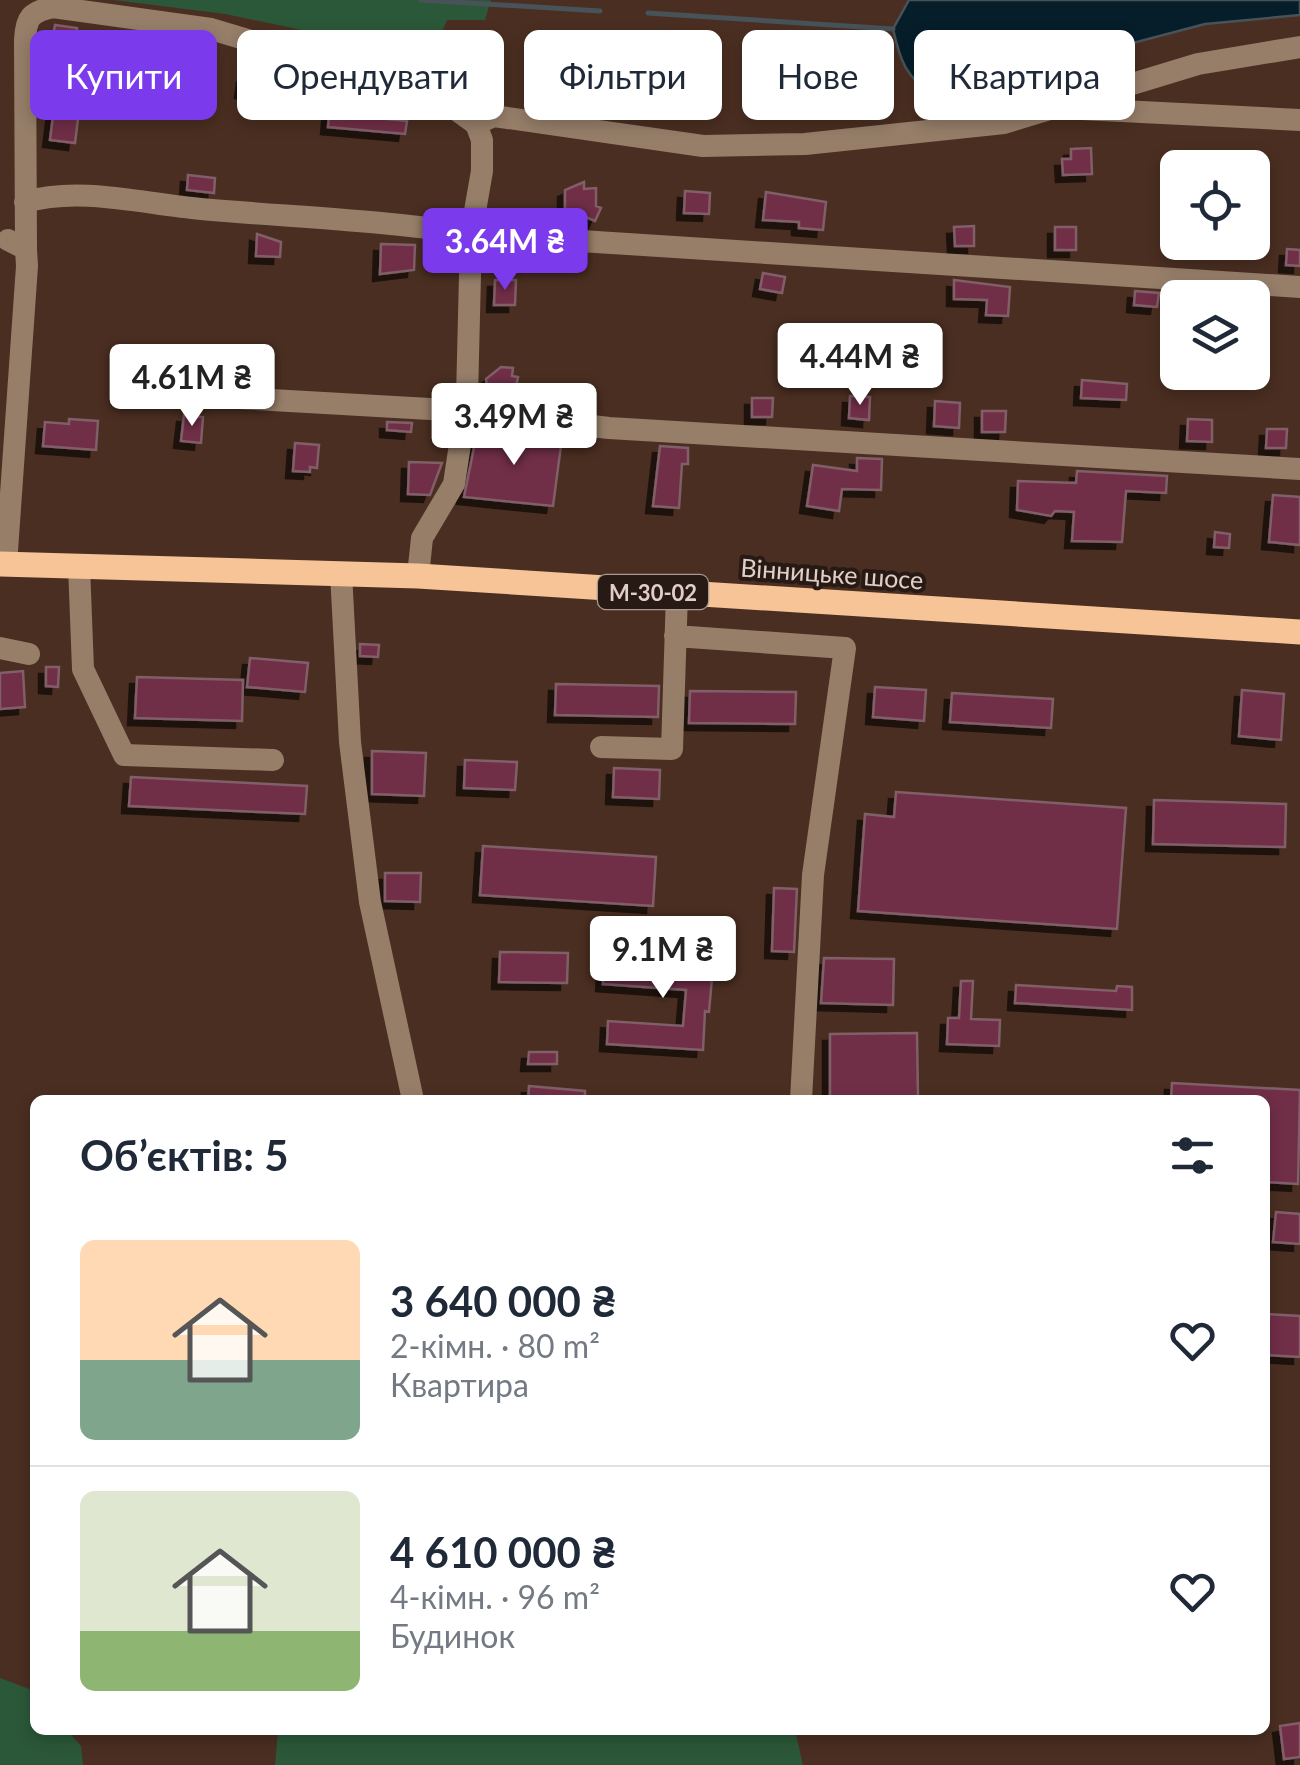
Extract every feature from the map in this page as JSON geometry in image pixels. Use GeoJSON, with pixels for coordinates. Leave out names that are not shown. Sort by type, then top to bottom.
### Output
{"type":"FeatureCollection","features":[{"type":"Feature","properties":{"kind":"main road","name":"Вінницьке шосе"},"geometry":{"type":"LineString","coordinates":[[3,564],[418,576],[1300,632]]}},
{"type":"Feature","properties":{"kind":"street"},"geometry":{"type":"LineString","coordinates":[[3,564],[15,241],[24,202],[26,22],[34,11],[53,7],[211,29],[237,37]]}},
{"type":"Feature","properties":{"kind":"street"},"geometry":{"type":"LineString","coordinates":[[1135,82],[1198,64],[1300,48]]}},
{"type":"Feature","properties":{"kind":"street"},"geometry":{"type":"LineString","coordinates":[[1135,112],[1300,120]]}},
{"type":"Feature","properties":{"kind":"street"},"geometry":{"type":"LineString","coordinates":[[418,576],[422,538],[454,484],[465,412],[471,234],[482,171],[485,120],[704,146],[806,144],[1010,120]]}},
{"type":"Feature","properties":{"kind":"street"},"geometry":{"type":"LineString","coordinates":[[24,202],[65,194],[302,218],[390,221],[471,234],[1300,287]]}},
{"type":"Feature","properties":{"kind":"street"},"geometry":{"type":"LineString","coordinates":[[219,397],[465,412],[609,428],[1300,469]]}},
{"type":"Feature","properties":{"kind":"street"},"geometry":{"type":"LineString","coordinates":[[80,566],[83,670],[124,754],[273,760]]}},
{"type":"Feature","properties":{"kind":"street"},"geometry":{"type":"LineString","coordinates":[[341,573],[350,742],[370,902],[412,1095]]}},
{"type":"Feature","properties":{"kind":"street"},"geometry":{"type":"LineString","coordinates":[[602,747],[672,748],[677,593]]}},
{"type":"Feature","properties":{"kind":"street"},"geometry":{"type":"LineString","coordinates":[[675,636],[845,648],[813,875],[801,1095]]}},
{"type":"Feature","properties":{"kind":"street"},"geometry":{"type":"LineString","coordinates":[[0,648],[30,654]]}},
{"type":"Feature","properties":{"kind":"green space"},"geometry":{"type":"Polygon","coordinates":[[[114,0],[491,0],[485,20],[447,20],[443,30],[302,30],[225,14],[114,0]]]}},
{"type":"Feature","properties":{"kind":"green space"},"geometry":{"type":"Polygon","coordinates":[[[0,1678],[30,1689],[30,1735],[71,1735],[81,1746],[83,1765],[0,1765],[0,1678]]]}},
{"type":"Feature","properties":{"kind":"green space"},"geometry":{"type":"Polygon","coordinates":[[[278,1735],[796,1735],[803,1765],[275,1765],[278,1735]]]}},
{"type":"Feature","properties":{"kind":"water"},"geometry":{"type":"Polygon","coordinates":[[[909,0],[1300,0],[1300,15],[1205,24],[1135,42],[1135,30],[914,30],[914,78],[902,59],[893,29],[909,0]]]}},
{"type":"Feature","properties":{"kind":"building"},"geometry":{"type":"Polygon","coordinates":[[[55,25],[77,28],[77,30],[54,30],[55,25]]]}},
{"type":"Feature","properties":{"kind":"building"},"geometry":{"type":"Polygon","coordinates":[[[52,120],[78,120],[75,143],[50,140],[52,120]]]}},
{"type":"Feature","properties":{"kind":"building"},"geometry":{"type":"Polygon","coordinates":[[[329,120],[407,121],[405,134],[328,127],[329,120]]]}},
{"type":"Feature","properties":{"kind":"building"},"geometry":{"type":"Polygon","coordinates":[[[1091,148],[1092,174],[1063,175],[1062,159],[1071,159],[1071,149],[1091,148]]]}},
{"type":"Feature","properties":{"kind":"building"},"geometry":{"type":"Polygon","coordinates":[[[188,175],[215,178],[214,193],[187,190],[188,175]]]}},
{"type":"Feature","properties":{"kind":"building"},"geometry":{"type":"Polygon","coordinates":[[[584,182],[584,189],[596,188],[596,206],[601,208],[595,221],[586,217],[569,220],[565,215],[565,190],[584,182]]]}},
{"type":"Feature","properties":{"kind":"building"},"geometry":{"type":"Polygon","coordinates":[[[685,191],[710,193],[709,214],[684,213],[685,191]]]}},
{"type":"Feature","properties":{"kind":"building"},"geometry":{"type":"Polygon","coordinates":[[[766,192],[826,202],[823,230],[799,228],[799,222],[763,220],[766,192]]]}},
{"type":"Feature","properties":{"kind":"building"},"geometry":{"type":"Polygon","coordinates":[[[974,226],[974,246],[955,246],[954,227],[974,226]]]}},
{"type":"Feature","properties":{"kind":"building"},"geometry":{"type":"Polygon","coordinates":[[[1055,227],[1076,227],[1076,250],[1055,250],[1055,227]]]}},
{"type":"Feature","properties":{"kind":"building"},"geometry":{"type":"Polygon","coordinates":[[[257,234],[281,242],[280,257],[256,256],[257,234]]]}},
{"type":"Feature","properties":{"kind":"building"},"geometry":{"type":"Polygon","coordinates":[[[381,244],[415,245],[414,270],[380,274],[381,244]]]}},
{"type":"Feature","properties":{"kind":"building"},"geometry":{"type":"Polygon","coordinates":[[[1287,249],[1300,250],[1300,266],[1286,265],[1287,249]]]}},
{"type":"Feature","properties":{"kind":"building"},"geometry":{"type":"Polygon","coordinates":[[[763,273],[785,277],[782,293],[760,289],[763,273]]]}},
{"type":"Feature","properties":{"kind":"building"},"geometry":{"type":"Polygon","coordinates":[[[495,280],[516,280],[515,305],[494,305],[495,280]]]}},
{"type":"Feature","properties":{"kind":"building"},"geometry":{"type":"Polygon","coordinates":[[[954,280],[1010,287],[1008,316],[986,315],[987,300],[954,299],[954,280]]]}},
{"type":"Feature","properties":{"kind":"building"},"geometry":{"type":"Polygon","coordinates":[[[1135,291],[1159,293],[1157,307],[1134,305],[1135,291]]]}},
{"type":"Feature","properties":{"kind":"building"},"geometry":{"type":"Polygon","coordinates":[[[233,356],[260,357],[259,379],[232,377],[233,356]]]}},
{"type":"Feature","properties":{"kind":"building"},"geometry":{"type":"Polygon","coordinates":[[[501,367],[513,368],[512,376],[518,377],[513,402],[488,396],[486,379],[501,367]]]}},
{"type":"Feature","properties":{"kind":"building"},"geometry":{"type":"Polygon","coordinates":[[[1082,380],[1127,384],[1126,400],[1081,398],[1082,380]]]}},
{"type":"Feature","properties":{"kind":"building"},"geometry":{"type":"Polygon","coordinates":[[[850,396],[870,397],[869,420],[849,418],[850,396]]]}},
{"type":"Feature","properties":{"kind":"building"},"geometry":{"type":"Polygon","coordinates":[[[752,398],[773,398],[772,417],[752,417],[752,398]]]}},
{"type":"Feature","properties":{"kind":"building"},"geometry":{"type":"Polygon","coordinates":[[[935,401],[960,403],[959,428],[934,426],[935,401]]]}},
{"type":"Feature","properties":{"kind":"building"},"geometry":{"type":"Polygon","coordinates":[[[982,411],[1006,411],[1005,432],[982,432],[982,411]]]}},
{"type":"Feature","properties":{"kind":"building"},"geometry":{"type":"Polygon","coordinates":[[[184,415],[203,417],[201,443],[181,441],[184,415]]]}},
{"type":"Feature","properties":{"kind":"building"},"geometry":{"type":"Polygon","coordinates":[[[69,419],[98,421],[96,450],[43,446],[45,422],[69,424],[69,419]]]}},
{"type":"Feature","properties":{"kind":"building"},"geometry":{"type":"Polygon","coordinates":[[[1188,419],[1212,420],[1212,442],[1187,441],[1188,419]]]}},
{"type":"Feature","properties":{"kind":"building"},"geometry":{"type":"Polygon","coordinates":[[[387,422],[412,423],[411,432],[387,430],[387,422]]]}},
{"type":"Feature","properties":{"kind":"building"},"geometry":{"type":"Polygon","coordinates":[[[478,428],[562,438],[553,506],[464,497],[478,428]]]}},
{"type":"Feature","properties":{"kind":"building"},"geometry":{"type":"Polygon","coordinates":[[[1267,429],[1287,429],[1286,448],[1266,448],[1267,429]]]}},
{"type":"Feature","properties":{"kind":"building"},"geometry":{"type":"Polygon","coordinates":[[[295,443],[319,445],[317,468],[310,467],[310,472],[293,471],[295,443]]]}},
{"type":"Feature","properties":{"kind":"building"},"geometry":{"type":"Polygon","coordinates":[[[660,446],[688,448],[688,464],[682,464],[679,508],[653,506],[660,446]]]}},
{"type":"Feature","properties":{"kind":"building"},"geometry":{"type":"Polygon","coordinates":[[[857,458],[882,459],[881,490],[842,489],[839,511],[807,506],[813,465],[857,471],[857,458]]]}},
{"type":"Feature","properties":{"kind":"building"},"geometry":{"type":"Polygon","coordinates":[[[409,462],[442,463],[430,495],[408,494],[409,462]]]}},
{"type":"Feature","properties":{"kind":"building"},"geometry":{"type":"Polygon","coordinates":[[[1077,471],[1167,476],[1166,493],[1126,491],[1122,542],[1072,541],[1074,512],[1055,511],[1051,516],[1017,510],[1018,481],[1076,483],[1077,471]]]}},
{"type":"Feature","properties":{"kind":"building"},"geometry":{"type":"Polygon","coordinates":[[[1273,495],[1300,497],[1300,545],[1269,542],[1273,495]]]}},
{"type":"Feature","properties":{"kind":"building"},"geometry":{"type":"Polygon","coordinates":[[[1215,532],[1230,534],[1229,548],[1214,547],[1215,532]]]}},
{"type":"Feature","properties":{"kind":"building"},"geometry":{"type":"Polygon","coordinates":[[[360,644],[379,645],[378,657],[360,656],[360,644]]]}},
{"type":"Feature","properties":{"kind":"building"},"geometry":{"type":"Polygon","coordinates":[[[250,658],[308,663],[305,692],[247,687],[250,658]]]}},
{"type":"Feature","properties":{"kind":"building"},"geometry":{"type":"Polygon","coordinates":[[[46,667],[59,667],[58,687],[46,686],[46,667]]]}},
{"type":"Feature","properties":{"kind":"building"},"geometry":{"type":"Polygon","coordinates":[[[23,671],[25,707],[0,709],[0,673],[23,671]]]}},
{"type":"Feature","properties":{"kind":"building"},"geometry":{"type":"Polygon","coordinates":[[[137,677],[243,680],[242,721],[135,718],[137,677]]]}},
{"type":"Feature","properties":{"kind":"building"},"geometry":{"type":"Polygon","coordinates":[[[556,684],[659,686],[658,717],[555,715],[556,684]]]}},
{"type":"Feature","properties":{"kind":"building"},"geometry":{"type":"Polygon","coordinates":[[[875,687],[926,690],[924,721],[873,717],[875,687]]]}},
{"type":"Feature","properties":{"kind":"building"},"geometry":{"type":"Polygon","coordinates":[[[1242,690],[1284,694],[1281,740],[1239,736],[1242,690]]]}},
{"type":"Feature","properties":{"kind":"building"},"geometry":{"type":"Polygon","coordinates":[[[690,691],[796,692],[795,724],[689,723],[690,691]]]}},
{"type":"Feature","properties":{"kind":"building"},"geometry":{"type":"Polygon","coordinates":[[[952,693],[1053,699],[1051,728],[950,722],[952,693]]]}},
{"type":"Feature","properties":{"kind":"building"},"geometry":{"type":"Polygon","coordinates":[[[372,751],[426,753],[424,796],[372,794],[372,751]]]}},
{"type":"Feature","properties":{"kind":"building"},"geometry":{"type":"Polygon","coordinates":[[[465,760],[517,762],[515,790],[464,788],[465,760]]]}},
{"type":"Feature","properties":{"kind":"building"},"geometry":{"type":"Polygon","coordinates":[[[614,768],[660,770],[659,799],[613,797],[614,768]]]}},
{"type":"Feature","properties":{"kind":"building"},"geometry":{"type":"Polygon","coordinates":[[[131,777],[307,786],[305,814],[129,806],[131,777]]]}},
{"type":"Feature","properties":{"kind":"building"},"geometry":{"type":"Polygon","coordinates":[[[896,792],[1126,808],[1117,929],[858,911],[865,814],[894,817],[896,792]]]}},
{"type":"Feature","properties":{"kind":"building"},"geometry":{"type":"Polygon","coordinates":[[[1154,800],[1286,804],[1285,847],[1153,844],[1154,800]]]}},
{"type":"Feature","properties":{"kind":"building"},"geometry":{"type":"Polygon","coordinates":[[[483,846],[656,857],[653,906],[480,895],[483,846]]]}},
{"type":"Feature","properties":{"kind":"building"},"geometry":{"type":"Polygon","coordinates":[[[385,873],[421,873],[420,902],[385,901],[385,873]]]}},
{"type":"Feature","properties":{"kind":"building"},"geometry":{"type":"Polygon","coordinates":[[[774,888],[797,889],[794,952],[772,951],[774,888]]]}},
{"type":"Feature","properties":{"kind":"building"},"geometry":{"type":"Polygon","coordinates":[[[500,952],[568,953],[567,983],[499,982],[500,952]]]}},
{"type":"Feature","properties":{"kind":"building"},"geometry":{"type":"Polygon","coordinates":[[[605,956],[718,965],[717,978],[712,978],[709,1012],[705,1011],[703,1050],[607,1044],[608,1021],[683,1026],[686,990],[603,984],[605,956]]]}},
{"type":"Feature","properties":{"kind":"building"},"geometry":{"type":"Polygon","coordinates":[[[824,958],[894,959],[893,1005],[821,1003],[824,958]]]}},
{"type":"Feature","properties":{"kind":"building"},"geometry":{"type":"Polygon","coordinates":[[[961,981],[973,981],[971,1019],[1000,1020],[999,1046],[947,1044],[948,1018],[959,1018],[961,981]]]}},
{"type":"Feature","properties":{"kind":"building"},"geometry":{"type":"Polygon","coordinates":[[[1016,985],[1116,991],[1117,986],[1132,987],[1132,1010],[1015,1003],[1016,985]]]}},
{"type":"Feature","properties":{"kind":"building"},"geometry":{"type":"Polygon","coordinates":[[[917,1033],[918,1095],[830,1095],[830,1034],[917,1033]]]}},
{"type":"Feature","properties":{"kind":"building"},"geometry":{"type":"Polygon","coordinates":[[[529,1052],[557,1052],[557,1064],[528,1064],[529,1052]]]}},
{"type":"Feature","properties":{"kind":"building"},"geometry":{"type":"Polygon","coordinates":[[[1172,1083],[1300,1090],[1298,1184],[1270,1182],[1270,1095],[1171,1095],[1172,1083]]]}},
{"type":"Feature","properties":{"kind":"building"},"geometry":{"type":"Polygon","coordinates":[[[529,1086],[585,1091],[585,1095],[528,1095],[529,1086]]]}},
{"type":"Feature","properties":{"kind":"building"},"geometry":{"type":"Polygon","coordinates":[[[1276,1212],[1300,1214],[1300,1244],[1273,1242],[1276,1212]]]}},
{"type":"Feature","properties":{"kind":"building"},"geometry":{"type":"Polygon","coordinates":[[[1270,1314],[1300,1316],[1300,1357],[1270,1355],[1270,1314]]]}},
{"type":"Feature","properties":{"kind":"building"},"geometry":{"type":"Polygon","coordinates":[[[1300,1723],[1300,1757],[1284,1759],[1280,1726],[1300,1723]]]}},
{"type":"Feature","properties":{"kind":"waterway"},"geometry":{"type":"LineString","coordinates":[[421,0],[600,11]]}},
{"type":"Feature","properties":{"kind":"waterway"},"geometry":{"type":"LineString","coordinates":[[648,13],[893,29]]}}]}
